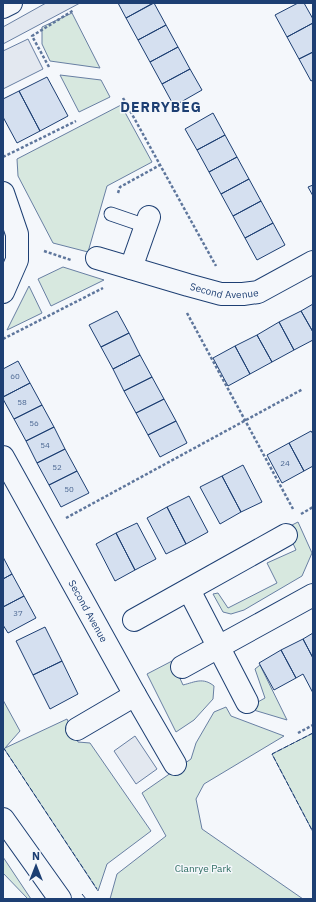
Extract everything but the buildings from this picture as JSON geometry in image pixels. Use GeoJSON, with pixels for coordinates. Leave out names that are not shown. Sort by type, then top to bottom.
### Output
{"type":"FeatureCollection","features":[{"type":"Feature","properties":{"kind":"street"},"geometry":{"type":"LineString","coordinates":[[3,7],[11,3]]}},
{"type":"Feature","properties":{"kind":"street"},"geometry":{"type":"LineString","coordinates":[[3,194],[17,234],[17,260],[3,292]]}},
{"type":"Feature","properties":{"kind":"street"},"geometry":{"type":"LineString","coordinates":[[131,268],[147,222]]}},
{"type":"Feature","properties":{"kind":"street","name":"Second Avenue"},"geometry":{"type":"LineString","coordinates":[[97,258],[221,294],[258,292],[313,262]]}},
{"type":"Feature","properties":{"kind":"street","name":"Second Avenue"},"geometry":{"type":"LineString","coordinates":[[3,457],[175,764]]}},
{"type":"Feature","properties":{"kind":"street"},"geometry":{"type":"LineString","coordinates":[[134,620],[286,535]]}},
{"type":"Feature","properties":{"kind":"street"},"geometry":{"type":"LineString","coordinates":[[189,590],[247,702]]}},
{"type":"Feature","properties":{"kind":"street"},"geometry":{"type":"LineString","coordinates":[[182,667],[313,595]]}},
{"type":"Feature","properties":{"kind":"street"},"geometry":{"type":"LineString","coordinates":[[77,729],[135,695]]}},
{"type":"Feature","properties":{"kind":"street"},"geometry":{"type":"LineString","coordinates":[[3,819],[60,899]]}},
{"type":"Feature","properties":{"kind":"lane"},"geometry":{"type":"LineString","coordinates":[[111,214],[147,222]]}},
{"type":"Feature","properties":{"kind":"path"},"geometry":{"type":"LineString","coordinates":[[48,67],[32,36],[74,10]]}},
{"type":"Feature","properties":{"kind":"path"},"geometry":{"type":"LineString","coordinates":[[123,98],[218,269]]}},
{"type":"Feature","properties":{"kind":"path"},"geometry":{"type":"LineString","coordinates":[[3,157],[76,121]]}},
{"type":"Feature","properties":{"kind":"path"},"geometry":{"type":"LineString","coordinates":[[3,339],[116,281],[131,268]]}},
{"type":"Feature","properties":{"kind":"path"},"geometry":{"type":"LineString","coordinates":[[188,285],[181,302],[297,516]]}},
{"type":"Feature","properties":{"kind":"path"},"geometry":{"type":"LineString","coordinates":[[43,530],[303,389]]}},
{"type":"Feature","properties":{"kind":"path"},"geometry":{"type":"LineString","coordinates":[[298,733],[313,725]]}},
{"type":"Feature","properties":{"kind":"green space"},"geometry":{"type":"Polygon","coordinates":[[[72,13],[100,68],[50,61],[42,44],[42,27],[72,13]]]}},
{"type":"Feature","properties":{"kind":"green space"},"geometry":{"type":"Polygon","coordinates":[[[60,75],[101,80],[110,97],[79,112],[60,75]]]}},
{"type":"Feature","properties":{"kind":"green space"},"geometry":{"type":"Polygon","coordinates":[[[121,105],[152,162],[107,186],[88,252],[53,243],[18,176],[17,159],[121,105]]]}},
{"type":"Feature","properties":{"kind":"green space"},"geometry":{"type":"Polygon","coordinates":[[[63,267],[104,280],[51,306],[38,279],[63,267]]]}},
{"type":"Feature","properties":{"kind":"green space"},"geometry":{"type":"Polygon","coordinates":[[[29,286],[42,313],[7,330],[29,286]]]}},
{"type":"Feature","properties":{"kind":"green space"},"geometry":{"type":"Polygon","coordinates":[[[298,522],[312,553],[302,576],[244,610],[231,614],[223,612],[213,594],[218,593],[228,608],[277,583],[267,563],[296,550],[286,528],[298,522]]]}},
{"type":"Feature","properties":{"kind":"green space"},"geometry":{"type":"Polygon","coordinates":[[[172,661],[183,685],[203,681],[214,686],[213,699],[194,720],[176,732],[147,674],[172,661]]]}},
{"type":"Feature","properties":{"kind":"green space"},"geometry":{"type":"Polygon","coordinates":[[[260,665],[287,720],[247,708],[265,698],[255,669],[260,665]]]}},
{"type":"Feature","properties":{"kind":"green space"},"geometry":{"type":"Polygon","coordinates":[[[3,700],[20,731],[5,748],[67,719],[78,742],[90,743],[151,831],[107,864],[98,891],[3,747],[3,700]]]}},
{"type":"Feature","properties":{"kind":"green space","name":"Clanrye Park"},"geometry":{"type":"Polygon","coordinates":[[[226,707],[231,716],[284,736],[204,784],[196,799],[202,829],[303,899],[110,899],[117,874],[166,836],[142,793],[191,759],[196,743],[214,712],[226,707]]]}},
{"type":"Feature","properties":{"kind":"green space"},"geometry":{"type":"Polygon","coordinates":[[[313,733],[313,832],[272,754],[313,733]]]}},
{"type":"Feature","properties":{"kind":"green space"},"geometry":{"type":"Polygon","coordinates":[[[3,857],[31,899],[28,899],[3,873],[3,857]]]}},
{"type":"Feature","properties":{"kind":"shaded area"},"geometry":{"type":"Polygon","coordinates":[[[46,3],[80,3],[3,44],[3,27],[46,3]]]}},
{"type":"Feature","properties":{"kind":"shaded area"},"geometry":{"type":"Polygon","coordinates":[[[28,39],[43,69],[3,89],[3,51],[28,39]]]}},
{"type":"Feature","properties":{"kind":"shaded area"},"geometry":{"type":"Polygon","coordinates":[[[135,736],[157,769],[136,784],[114,751],[135,736]]]}},
{"type":"Feature","properties":{"kind":"fence"},"geometry":{"type":"LineString","coordinates":[[313,733],[272,754],[313,832]]}},
{"type":"Feature","properties":{"kind":"fence"},"geometry":{"type":"LineString","coordinates":[[3,747],[97,889]]}},
{"type":"Feature","properties":{"kind":"fence"},"geometry":{"type":"LineString","coordinates":[[82,894],[86,899]]}},
{"type":"Feature","properties":{"kind":"district","name":"DERRYBEG"},"geometry":{"type":"Point","coordinates":[161,107]}}]}
